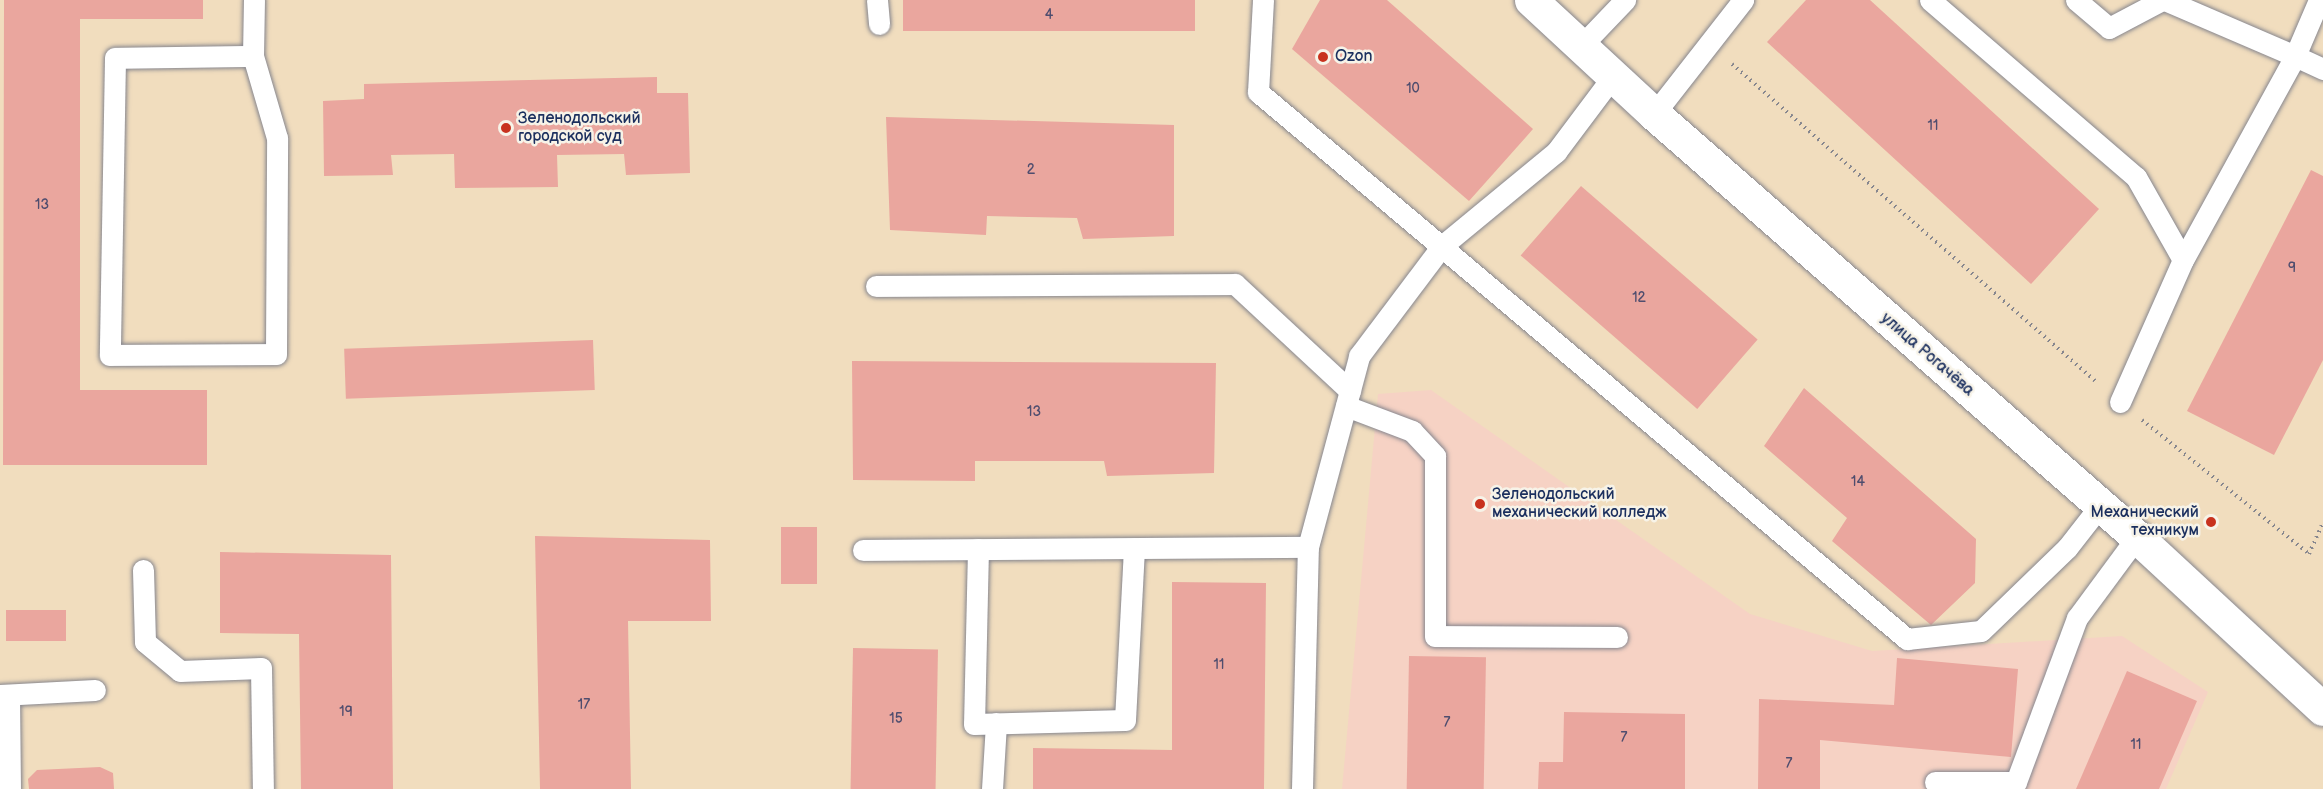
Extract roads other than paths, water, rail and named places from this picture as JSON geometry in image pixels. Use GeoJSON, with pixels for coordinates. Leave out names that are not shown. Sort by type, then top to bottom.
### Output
{"type":"FeatureCollection","features":[{"type":"Feature","properties":{"kind":"street","name":"улица Рогачёва"},"geometry":{"type":"LineString","coordinates":[[1531,0],[1654,114],[2098,507],[2137,537],[2323,710]]}},
{"type":"Feature","properties":{"kind":"lane"},"geometry":{"type":"LineString","coordinates":[[253,57],[115,58],[110,355],[276,354],[277,138],[253,57],[254,0]]}},
{"type":"Feature","properties":{"kind":"lane"},"geometry":{"type":"LineString","coordinates":[[877,0],[879,24]]}},
{"type":"Feature","properties":{"kind":"lane"},"geometry":{"type":"LineString","coordinates":[[1263,0],[1258,92],[1907,639],[1981,631],[2067,548],[2098,507]]}},
{"type":"Feature","properties":{"kind":"lane"},"geometry":{"type":"LineString","coordinates":[[1581,46],[1625,0]]}},
{"type":"Feature","properties":{"kind":"lane"},"geometry":{"type":"LineString","coordinates":[[1654,114],[1743,0]]}},
{"type":"Feature","properties":{"kind":"lane"},"geometry":{"type":"LineString","coordinates":[[1930,0],[2136,177],[2183,260]]}},
{"type":"Feature","properties":{"kind":"lane"},"geometry":{"type":"LineString","coordinates":[[2076,0],[2109,28],[2164,0],[2323,69]]}},
{"type":"Feature","properties":{"kind":"lane"},"geometry":{"type":"LineString","coordinates":[[2120,402],[2183,260],[2295,56],[2319,0]]}},
{"type":"Feature","properties":{"kind":"lane"},"geometry":{"type":"LineString","coordinates":[[1302,789],[1308,547],[1359,356],[1442,246],[1556,152],[1613,76]]}},
{"type":"Feature","properties":{"kind":"lane"},"geometry":{"type":"LineString","coordinates":[[876,286],[1236,284],[1348,398],[1412,431],[1435,456],[1435,636],[1617,637]]}},
{"type":"Feature","properties":{"kind":"lane"},"geometry":{"type":"LineString","coordinates":[[1935,782],[2016,782],[2077,618],[2137,537]]}},
{"type":"Feature","properties":{"kind":"lane"},"geometry":{"type":"LineString","coordinates":[[863,550],[1308,547]]}},
{"type":"Feature","properties":{"kind":"lane"},"geometry":{"type":"LineString","coordinates":[[978,549],[974,724],[1125,720],[1134,548]]}},
{"type":"Feature","properties":{"kind":"lane"},"geometry":{"type":"LineString","coordinates":[[143,570],[145,642],[180,671],[261,668],[263,789]]}},
{"type":"Feature","properties":{"kind":"lane"},"geometry":{"type":"LineString","coordinates":[[10,789],[5,695],[95,690]]}},
{"type":"Feature","properties":{"kind":"lane"},"geometry":{"type":"LineString","coordinates":[[992,789],[996,723]]}},
{"type":"Feature","properties":{"kind":"place","name":"Ozon"},"geometry":{"type":"Point","coordinates":[1323,57]}},
{"type":"Feature","properties":{"kind":"place","name":"Зеленодольский городской суд"},"geometry":{"type":"Point","coordinates":[506,128]}},
{"type":"Feature","properties":{"kind":"place","name":"Зеленодольский механический колледж"},"geometry":{"type":"Point","coordinates":[1480,504]}},
{"type":"Feature","properties":{"kind":"place","name":"Механический техникум"},"geometry":{"type":"Point","coordinates":[2211,522]}}]}
